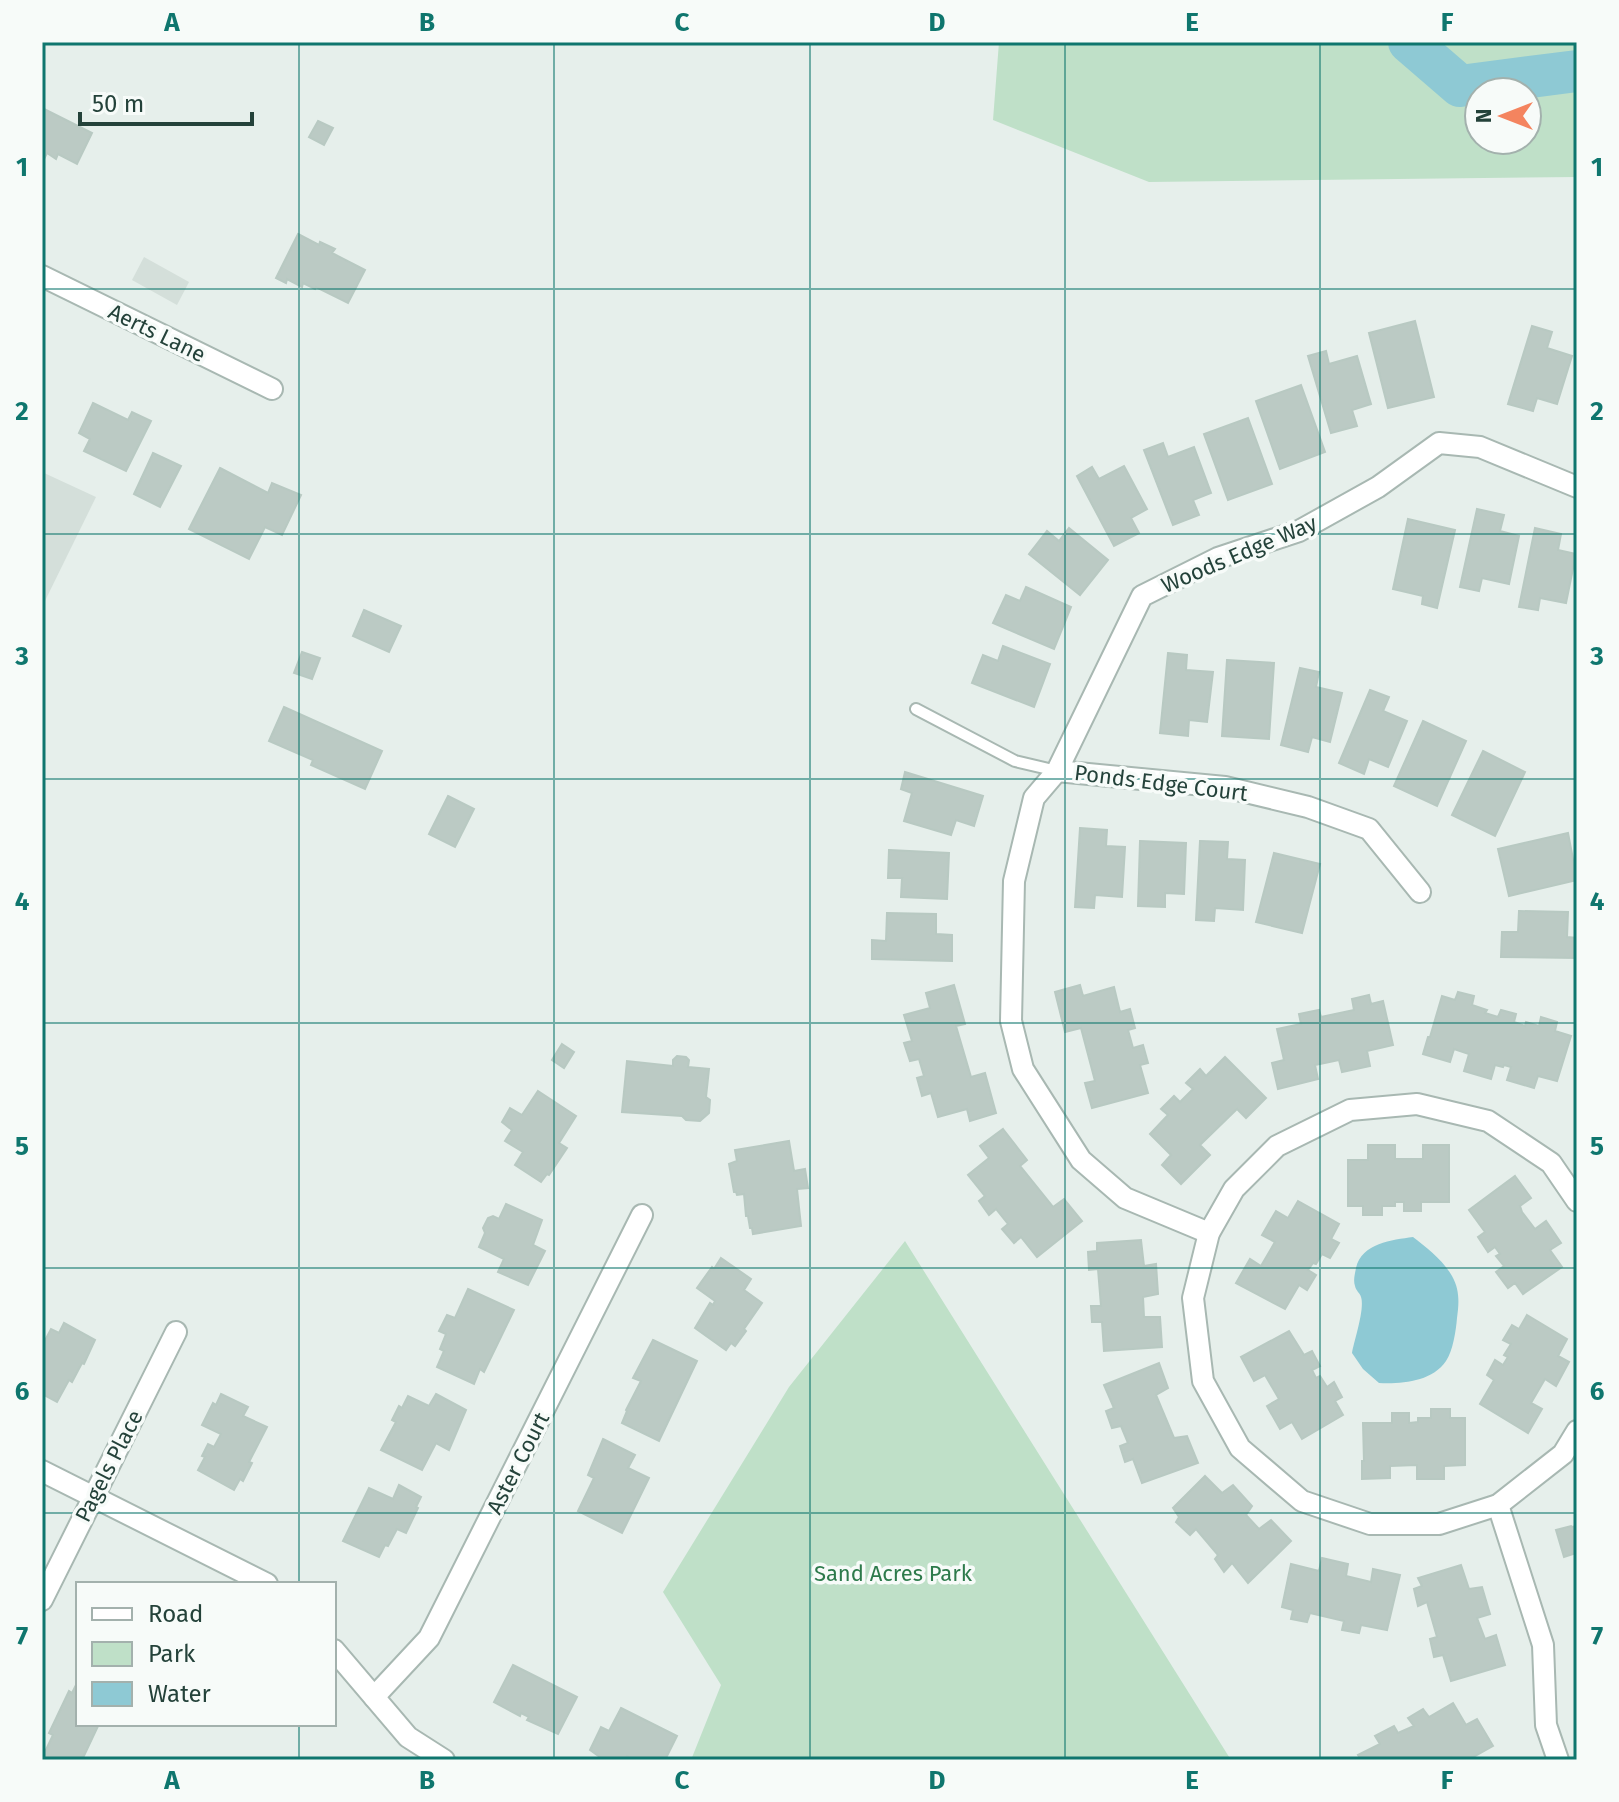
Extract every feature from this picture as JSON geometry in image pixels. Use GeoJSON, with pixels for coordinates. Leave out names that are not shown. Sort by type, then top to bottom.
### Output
{"type":"FeatureCollection","features":[{"type":"Feature","properties":{"kind":"street","name":"Aerts Lane"},"geometry":{"type":"LineString","coordinates":[[42,276],[272,389]]}},
{"type":"Feature","properties":{"kind":"street","name":"Woods Edge Way"},"geometry":{"type":"LineString","coordinates":[[1209,1233],[1125,1198],[1081,1160],[1023,1069],[1011,1021],[1014,881],[1034,798],[1057,771],[1142,596],[1218,558],[1299,531],[1378,487],[1439,443],[1480,447],[1574,487]]}},
{"type":"Feature","properties":{"kind":"street","name":"Ponds Edge Court"},"geometry":{"type":"LineString","coordinates":[[1057,771],[1225,787],[1308,807],[1369,829],[1420,892]]}},
{"type":"Feature","properties":{"kind":"street"},"geometry":{"type":"LineString","coordinates":[[1577,1201],[1551,1163],[1488,1121],[1417,1104],[1350,1110],[1277,1146],[1234,1189],[1209,1233],[1193,1298],[1203,1381],[1240,1448],[1302,1501],[1370,1524],[1439,1524],[1498,1505],[1563,1454],[1577,1431]]}},
{"type":"Feature","properties":{"kind":"street","name":"Aster Court"},"geometry":{"type":"LineString","coordinates":[[374,1697],[429,1638],[642,1215]]}},
{"type":"Feature","properties":{"kind":"street","name":"Pagels Place"},"geometry":{"type":"LineString","coordinates":[[42,1600],[176,1332]]}},
{"type":"Feature","properties":{"kind":"street"},"geometry":{"type":"LineString","coordinates":[[42,1471],[263,1582]]}},
{"type":"Feature","properties":{"kind":"street"},"geometry":{"type":"LineString","coordinates":[[1498,1505],[1543,1645],[1546,1725],[1558,1760]]}},
{"type":"Feature","properties":{"kind":"street"},"geometry":{"type":"LineString","coordinates":[[336,1652],[408,1737],[444,1760]]}},
{"type":"Feature","properties":{"kind":"lane"},"geometry":{"type":"LineString","coordinates":[[916,709],[1015,761],[1057,771]]}},
{"type":"Feature","properties":{"kind":"shaded area"},"geometry":{"type":"Polygon","coordinates":[[[144,257],[189,282],[177,305],[132,280],[144,257]]]}},
{"type":"Feature","properties":{"kind":"shaded area"},"geometry":{"type":"Polygon","coordinates":[[[42,472],[96,497],[42,607],[42,472]]]}},
{"type":"Feature","properties":{"kind":"green space"},"geometry":{"type":"Polygon","coordinates":[[[999,42],[1577,42],[1577,177],[1149,182],[993,120],[999,42]]]}},
{"type":"Feature","properties":{"kind":"green space","name":"Sand Acres Park"},"geometry":{"type":"Polygon","coordinates":[[[905,1241],[1231,1760],[691,1760],[721,1685],[663,1592],[789,1387],[905,1241]]]}},
{"type":"Feature","properties":{"kind":"water"},"geometry":{"type":"Polygon","coordinates":[[[1413,1237],[1439,1260],[1455,1281],[1458,1302],[1454,1340],[1446,1361],[1433,1373],[1406,1382],[1379,1383],[1363,1369],[1352,1353],[1362,1309],[1361,1297],[1354,1284],[1356,1268],[1364,1253],[1371,1248],[1413,1237]]]}},
{"type":"Feature","properties":{"kind":"building"},"geometry":{"type":"Polygon","coordinates":[[[42,108],[92,133],[77,164],[58,154],[56,159],[47,153],[42,163],[42,108]]]}},
{"type":"Feature","properties":{"kind":"building"},"geometry":{"type":"Polygon","coordinates":[[[318,121],[333,128],[324,145],[309,137],[318,121]]]}},
{"type":"Feature","properties":{"kind":"building"},"geometry":{"type":"Polygon","coordinates":[[[298,234],[335,249],[332,253],[365,270],[348,303],[316,287],[303,283],[302,287],[287,279],[286,283],[276,278],[298,234]]]}},
{"type":"Feature","properties":{"kind":"building"},"geometry":{"type":"Polygon","coordinates":[[[1415,321],[1434,397],[1388,408],[1369,333],[1415,321]]]}},
{"type":"Feature","properties":{"kind":"building"},"geometry":{"type":"Polygon","coordinates":[[[1532,326],[1552,332],[1547,348],[1572,356],[1557,404],[1537,398],[1533,411],[1508,404],[1532,326]]]}},
{"type":"Feature","properties":{"kind":"building"},"geometry":{"type":"Polygon","coordinates":[[[1326,351],[1329,364],[1357,356],[1371,404],[1352,410],[1357,426],[1331,433],[1308,356],[1326,351]]]}},
{"type":"Feature","properties":{"kind":"building"},"geometry":{"type":"Polygon","coordinates":[[[1301,385],[1325,452],[1280,469],[1256,401],[1301,385]]]}},
{"type":"Feature","properties":{"kind":"building"},"geometry":{"type":"Polygon","coordinates":[[[93,403],[128,420],[132,412],[151,421],[126,471],[84,451],[90,439],[79,433],[93,403]]]}},
{"type":"Feature","properties":{"kind":"building"},"geometry":{"type":"Polygon","coordinates":[[[1248,418],[1272,484],[1228,500],[1204,434],[1248,418]]]}},
{"type":"Feature","properties":{"kind":"building"},"geometry":{"type":"Polygon","coordinates":[[[1163,443],[1168,457],[1194,447],[1211,493],[1193,500],[1199,515],[1173,525],[1144,450],[1163,443]]]}},
{"type":"Feature","properties":{"kind":"building"},"geometry":{"type":"Polygon","coordinates":[[[153,453],[181,466],[160,507],[134,494],[153,453]]]}},
{"type":"Feature","properties":{"kind":"building"},"geometry":{"type":"Polygon","coordinates":[[[1124,466],[1147,509],[1131,518],[1139,533],[1114,546],[1077,476],[1092,467],[1099,479],[1124,466]]]}},
{"type":"Feature","properties":{"kind":"building"},"geometry":{"type":"Polygon","coordinates":[[[220,468],[268,493],[272,483],[301,495],[282,535],[265,527],[249,559],[189,529],[220,468]]]}},
{"type":"Feature","properties":{"kind":"building"},"geometry":{"type":"Polygon","coordinates":[[[1477,509],[1504,515],[1500,531],[1519,536],[1509,584],[1482,578],[1479,591],[1460,587],[1477,509]]]}},
{"type":"Feature","properties":{"kind":"building"},"geometry":{"type":"Polygon","coordinates":[[[1408,519],[1455,530],[1437,608],[1422,604],[1423,596],[1393,589],[1408,519]]]}},
{"type":"Feature","properties":{"kind":"building"},"geometry":{"type":"Polygon","coordinates":[[[1069,528],[1108,560],[1080,595],[1029,554],[1047,531],[1059,541],[1069,528]]]}},
{"type":"Feature","properties":{"kind":"building"},"geometry":{"type":"Polygon","coordinates":[[[1535,528],[1561,534],[1558,550],[1576,554],[1566,603],[1540,598],[1538,610],[1519,607],[1535,528]]]}},
{"type":"Feature","properties":{"kind":"building"},"geometry":{"type":"Polygon","coordinates":[[[1026,587],[1071,607],[1054,649],[993,623],[1006,595],[1020,601],[1026,587]]]}},
{"type":"Feature","properties":{"kind":"building"},"geometry":{"type":"Polygon","coordinates":[[[364,610],[401,626],[389,652],[353,636],[364,610]]]}},
{"type":"Feature","properties":{"kind":"building"},"geometry":{"type":"Polygon","coordinates":[[[1003,646],[1050,664],[1034,707],[972,683],[983,655],[998,661],[1003,646]]]}},
{"type":"Feature","properties":{"kind":"building"},"geometry":{"type":"Polygon","coordinates":[[[302,652],[320,658],[312,679],[294,673],[302,652]]]}},
{"type":"Feature","properties":{"kind":"building"},"geometry":{"type":"Polygon","coordinates":[[[1168,653],[1187,655],[1186,670],[1213,672],[1207,722],[1189,720],[1188,736],[1160,733],[1168,653]]]}},
{"type":"Feature","properties":{"kind":"building"},"geometry":{"type":"Polygon","coordinates":[[[1227,660],[1274,663],[1269,739],[1222,736],[1227,660]]]}},
{"type":"Feature","properties":{"kind":"building"},"geometry":{"type":"Polygon","coordinates":[[[1300,668],[1319,672],[1316,687],[1342,693],[1330,742],[1312,737],[1308,752],[1281,745],[1300,668]]]}},
{"type":"Feature","properties":{"kind":"building"},"geometry":{"type":"Polygon","coordinates":[[[1370,690],[1389,697],[1383,711],[1407,721],[1388,767],[1369,759],[1364,774],[1339,763],[1370,690]]]}},
{"type":"Feature","properties":{"kind":"building"},"geometry":{"type":"Polygon","coordinates":[[[284,707],[382,751],[365,789],[311,765],[313,760],[269,741],[284,707]]]}},
{"type":"Feature","properties":{"kind":"building"},"geometry":{"type":"Polygon","coordinates":[[[1423,721],[1466,741],[1437,806],[1394,786],[1423,721]]]}},
{"type":"Feature","properties":{"kind":"building"},"geometry":{"type":"Polygon","coordinates":[[[1483,751],[1525,772],[1495,836],[1452,815],[1483,751]]]}},
{"type":"Feature","properties":{"kind":"building"},"geometry":{"type":"Polygon","coordinates":[[[905,772],[983,796],[974,826],[956,820],[951,835],[904,821],[912,793],[901,789],[905,772]]]}},
{"type":"Feature","properties":{"kind":"building"},"geometry":{"type":"Polygon","coordinates":[[[448,796],[474,809],[455,847],[429,834],[448,796]]]}},
{"type":"Feature","properties":{"kind":"building"},"geometry":{"type":"Polygon","coordinates":[[[1080,828],[1107,830],[1106,846],[1125,847],[1122,897],[1095,895],[1094,908],[1075,907],[1080,828]]]}},
{"type":"Feature","properties":{"kind":"building"},"geometry":{"type":"Polygon","coordinates":[[[1568,833],[1577,880],[1509,896],[1498,849],[1568,833]]]}},
{"type":"Feature","properties":{"kind":"building"},"geometry":{"type":"Polygon","coordinates":[[[1140,841],[1186,843],[1184,894],[1165,893],[1165,907],[1138,906],[1140,841]]]}},
{"type":"Feature","properties":{"kind":"building"},"geometry":{"type":"Polygon","coordinates":[[[1200,841],[1228,842],[1227,859],[1245,860],[1243,910],[1215,908],[1214,921],[1196,920],[1200,841]]]}},
{"type":"Feature","properties":{"kind":"building"},"geometry":{"type":"Polygon","coordinates":[[[889,850],[949,853],[947,899],[901,897],[902,878],[888,878],[889,850]]]}},
{"type":"Feature","properties":{"kind":"building"},"geometry":{"type":"Polygon","coordinates":[[[1274,853],[1320,864],[1302,933],[1256,922],[1274,853]]]}},
{"type":"Feature","properties":{"kind":"building"},"geometry":{"type":"Polygon","coordinates":[[[1519,911],[1568,912],[1567,937],[1577,938],[1577,958],[1501,957],[1502,932],[1518,932],[1519,911]]]}},
{"type":"Feature","properties":{"kind":"building"},"geometry":{"type":"Polygon","coordinates":[[[887,913],[936,914],[936,934],[952,935],[952,961],[872,959],[872,940],[886,941],[887,913]]]}},
{"type":"Feature","properties":{"kind":"building"},"geometry":{"type":"Polygon","coordinates":[[[954,985],[965,1024],[956,1026],[971,1077],[985,1073],[996,1113],[970,1121],[967,1109],[938,1117],[931,1093],[922,1096],[917,1078],[924,1076],[919,1059],[910,1061],[904,1043],[912,1041],[904,1015],[930,1008],[926,993],[954,985]]]}},
{"type":"Feature","properties":{"kind":"building"},"geometry":{"type":"Polygon","coordinates":[[[1080,985],[1083,996],[1114,987],[1120,1012],[1130,1009],[1135,1028],[1128,1030],[1133,1048],[1143,1045],[1148,1063],[1140,1065],[1148,1093],[1092,1108],[1085,1083],[1095,1081],[1081,1028],[1065,1032],[1055,992],[1080,985]]]}},
{"type":"Feature","properties":{"kind":"building"},"geometry":{"type":"Polygon","coordinates":[[[1458,992],[1474,996],[1472,1005],[1487,1010],[1485,1013],[1498,1017],[1501,1010],[1516,1014],[1514,1022],[1525,1026],[1526,1022],[1539,1026],[1541,1017],[1557,1022],[1555,1031],[1571,1036],[1557,1081],[1538,1076],[1534,1088],[1507,1080],[1511,1067],[1504,1065],[1495,1065],[1491,1079],[1464,1071],[1469,1054],[1454,1049],[1450,1062],[1423,1054],[1442,996],[1455,1000],[1458,992]]]}},
{"type":"Feature","properties":{"kind":"building"},"geometry":{"type":"Polygon","coordinates":[[[1369,995],[1371,1004],[1383,1001],[1393,1045],[1367,1051],[1370,1066],[1342,1072],[1339,1060],[1315,1065],[1318,1079],[1278,1089],[1272,1063],[1284,1060],[1277,1029],[1301,1024],[1299,1014],[1319,1010],[1321,1017],[1354,1010],[1352,999],[1369,995]]]}},
{"type":"Feature","properties":{"kind":"building"},"geometry":{"type":"Polygon","coordinates":[[[562,1044],[574,1052],[564,1068],[552,1060],[562,1044]]]}},
{"type":"Feature","properties":{"kind":"building"},"geometry":{"type":"Polygon","coordinates":[[[677,1056],[689,1060],[688,1067],[709,1069],[706,1097],[710,1100],[709,1113],[700,1121],[686,1120],[682,1116],[622,1112],[627,1061],[673,1066],[677,1056]]]}},
{"type":"Feature","properties":{"kind":"building"},"geometry":{"type":"Polygon","coordinates":[[[1225,1057],[1266,1098],[1246,1118],[1237,1109],[1200,1145],[1210,1155],[1181,1184],[1162,1165],[1171,1155],[1150,1134],[1168,1115],[1161,1109],[1174,1096],[1180,1102],[1193,1089],[1186,1083],[1200,1069],[1206,1076],[1225,1057]]]}},
{"type":"Feature","properties":{"kind":"building"},"geometry":{"type":"Polygon","coordinates":[[[538,1091],[576,1116],[559,1143],[567,1148],[541,1182],[515,1165],[523,1152],[505,1141],[512,1130],[502,1122],[510,1108],[522,1115],[538,1091]]]}},
{"type":"Feature","properties":{"kind":"building"},"geometry":{"type":"Polygon","coordinates":[[[1003,1129],[1027,1160],[1020,1166],[1053,1207],[1064,1199],[1082,1221],[1037,1257],[1021,1237],[1014,1243],[1002,1229],[1008,1224],[996,1209],[989,1215],[979,1201],[985,1196],[968,1175],[989,1158],[980,1146],[1003,1129]]]}},
{"type":"Feature","properties":{"kind":"building"},"geometry":{"type":"Polygon","coordinates":[[[789,1141],[794,1171],[805,1169],[808,1188],[797,1189],[801,1226],[753,1234],[746,1216],[744,1194],[734,1192],[729,1164],[737,1161],[735,1150],[789,1141]]]}},
{"type":"Feature","properties":{"kind":"building"},"geometry":{"type":"Polygon","coordinates":[[[1368,1145],[1395,1145],[1395,1159],[1423,1159],[1423,1145],[1449,1145],[1449,1202],[1421,1202],[1421,1211],[1404,1211],[1404,1202],[1395,1202],[1395,1206],[1382,1206],[1382,1215],[1363,1215],[1363,1206],[1348,1206],[1348,1160],[1368,1160],[1368,1145]]]}},
{"type":"Feature","properties":{"kind":"building"},"geometry":{"type":"Polygon","coordinates":[[[1515,1176],[1531,1198],[1520,1206],[1522,1212],[1535,1229],[1546,1221],[1561,1243],[1550,1250],[1562,1267],[1523,1294],[1515,1283],[1508,1288],[1496,1272],[1504,1266],[1496,1256],[1500,1254],[1495,1247],[1488,1252],[1478,1237],[1485,1232],[1469,1210],[1515,1176]]]}},
{"type":"Feature","properties":{"kind":"building"},"geometry":{"type":"Polygon","coordinates":[[[1298,1201],[1339,1224],[1331,1239],[1339,1243],[1330,1258],[1322,1254],[1316,1264],[1313,1263],[1308,1270],[1316,1275],[1307,1290],[1299,1285],[1285,1309],[1236,1283],[1250,1259],[1261,1266],[1275,1242],[1262,1235],[1276,1211],[1288,1218],[1298,1201]]]}},
{"type":"Feature","properties":{"kind":"building"},"geometry":{"type":"Polygon","coordinates":[[[506,1204],[542,1220],[533,1245],[545,1251],[528,1285],[498,1272],[504,1259],[479,1247],[488,1218],[493,1216],[499,1219],[506,1204]]]}},
{"type":"Feature","properties":{"kind":"building"},"geometry":{"type":"Polygon","coordinates":[[[1141,1240],[1144,1266],[1156,1264],[1158,1294],[1143,1297],[1144,1317],[1160,1317],[1162,1347],[1104,1351],[1102,1322],[1092,1322],[1091,1306],[1101,1306],[1098,1269],[1089,1270],[1088,1252],[1097,1251],[1097,1243],[1141,1240]]]}},
{"type":"Feature","properties":{"kind":"building"},"geometry":{"type":"Polygon","coordinates":[[[721,1258],[751,1279],[744,1290],[762,1303],[735,1346],[731,1343],[726,1350],[695,1328],[710,1303],[713,1305],[715,1301],[697,1288],[721,1258]]]}},
{"type":"Feature","properties":{"kind":"building"},"geometry":{"type":"Polygon","coordinates":[[[468,1289],[514,1310],[484,1372],[480,1369],[474,1384],[437,1367],[444,1351],[440,1349],[446,1334],[439,1331],[447,1315],[455,1318],[468,1289]]]}},
{"type":"Feature","properties":{"kind":"building"},"geometry":{"type":"Polygon","coordinates":[[[1527,1315],[1567,1339],[1558,1356],[1569,1362],[1556,1386],[1545,1379],[1531,1403],[1542,1409],[1528,1433],[1480,1404],[1494,1380],[1487,1375],[1495,1360],[1503,1365],[1508,1357],[1504,1355],[1511,1344],[1503,1340],[1512,1325],[1519,1329],[1527,1315]]]}},
{"type":"Feature","properties":{"kind":"building"},"geometry":{"type":"Polygon","coordinates":[[[64,1323],[95,1340],[84,1364],[72,1382],[69,1380],[57,1402],[42,1394],[42,1346],[51,1329],[59,1333],[64,1323]]]}},
{"type":"Feature","properties":{"kind":"building"},"geometry":{"type":"Polygon","coordinates":[[[1289,1331],[1304,1355],[1312,1351],[1320,1366],[1312,1370],[1316,1378],[1320,1376],[1327,1387],[1334,1382],[1342,1397],[1335,1401],[1343,1415],[1302,1439],[1292,1422],[1280,1429],[1267,1406],[1279,1399],[1265,1375],[1254,1381],[1241,1357],[1289,1331]]]}},
{"type":"Feature","properties":{"kind":"building"},"geometry":{"type":"Polygon","coordinates":[[[653,1340],[697,1361],[659,1441],[622,1423],[641,1381],[633,1378],[653,1340]]]}},
{"type":"Feature","properties":{"kind":"building"},"geometry":{"type":"Polygon","coordinates":[[[1159,1363],[1168,1388],[1156,1395],[1174,1438],[1187,1436],[1198,1463],[1142,1483],[1133,1459],[1125,1462],[1120,1446],[1128,1443],[1121,1426],[1112,1428],[1106,1411],[1114,1408],[1104,1385],[1159,1363]]]}},
{"type":"Feature","properties":{"kind":"building"},"geometry":{"type":"Polygon","coordinates":[[[221,1394],[248,1407],[243,1416],[267,1427],[243,1481],[240,1479],[234,1490],[198,1470],[208,1444],[214,1447],[221,1434],[202,1425],[221,1394]]]}},
{"type":"Feature","properties":{"kind":"building"},"geometry":{"type":"Polygon","coordinates":[[[436,1394],[466,1410],[449,1450],[436,1443],[422,1470],[381,1450],[396,1422],[392,1420],[399,1406],[402,1408],[408,1396],[429,1406],[436,1394]]]}},
{"type":"Feature","properties":{"kind":"building"},"geometry":{"type":"Polygon","coordinates":[[[1431,1409],[1450,1409],[1450,1418],[1465,1418],[1465,1465],[1444,1466],[1444,1479],[1417,1479],[1417,1465],[1390,1466],[1390,1478],[1362,1479],[1363,1423],[1392,1423],[1392,1413],[1409,1413],[1409,1423],[1418,1422],[1418,1418],[1431,1418],[1431,1409]]]}},
{"type":"Feature","properties":{"kind":"building"},"geometry":{"type":"Polygon","coordinates":[[[603,1439],[635,1455],[628,1468],[649,1478],[622,1533],[578,1511],[594,1478],[588,1475],[603,1439]]]}},
{"type":"Feature","properties":{"kind":"building"},"geometry":{"type":"Polygon","coordinates":[[[1205,1476],[1222,1493],[1233,1485],[1252,1506],[1246,1515],[1259,1529],[1271,1520],[1291,1541],[1248,1583],[1232,1563],[1224,1572],[1215,1559],[1218,1555],[1196,1529],[1190,1535],[1176,1522],[1179,1517],[1173,1508],[1205,1476]]]}},
{"type":"Feature","properties":{"kind":"building"},"geometry":{"type":"Polygon","coordinates":[[[399,1485],[421,1497],[406,1533],[397,1529],[379,1557],[343,1541],[369,1488],[393,1499],[399,1485]]]}},
{"type":"Feature","properties":{"kind":"building"},"geometry":{"type":"Polygon","coordinates":[[[1577,1526],[1577,1557],[1576,1553],[1564,1557],[1556,1530],[1577,1526]]]}},
{"type":"Feature","properties":{"kind":"building"},"geometry":{"type":"Polygon","coordinates":[[[1322,1558],[1348,1564],[1346,1576],[1371,1582],[1373,1569],[1400,1575],[1387,1630],[1361,1625],[1359,1633],[1342,1630],[1344,1621],[1310,1613],[1307,1622],[1291,1619],[1293,1610],[1282,1607],[1291,1564],[1319,1571],[1322,1558]]]}},
{"type":"Feature","properties":{"kind":"building"},"geometry":{"type":"Polygon","coordinates":[[[1461,1565],[1469,1589],[1482,1587],[1490,1614],[1477,1618],[1485,1639],[1496,1635],[1505,1665],[1451,1681],[1443,1655],[1434,1657],[1430,1639],[1437,1637],[1427,1602],[1418,1606],[1414,1589],[1422,1586],[1418,1578],[1461,1565]]]}},
{"type":"Feature","properties":{"kind":"building"},"geometry":{"type":"Polygon","coordinates":[[[513,1665],[577,1697],[558,1734],[494,1702],[513,1665]]]}},
{"type":"Feature","properties":{"kind":"building"},"geometry":{"type":"Polygon","coordinates":[[[76,1685],[76,1726],[98,1726],[82,1760],[43,1760],[53,1735],[49,1733],[69,1691],[72,1693],[76,1685]]]}},
{"type":"Feature","properties":{"kind":"building"},"geometry":{"type":"Polygon","coordinates":[[[1453,1703],[1466,1725],[1477,1719],[1493,1746],[1468,1760],[1453,1760],[1451,1757],[1445,1760],[1361,1760],[1358,1755],[1380,1744],[1375,1736],[1394,1726],[1398,1733],[1414,1726],[1408,1718],[1423,1709],[1429,1717],[1453,1703]]]}},
{"type":"Feature","properties":{"kind":"building"},"geometry":{"type":"Polygon","coordinates":[[[621,1708],[677,1736],[665,1760],[634,1760],[627,1756],[626,1760],[604,1760],[590,1750],[601,1727],[609,1731],[621,1708]]]}},
{"type":"Feature","properties":{"kind":"waterway"},"geometry":{"type":"LineString","coordinates":[[1409,42],[1460,86],[1577,71]]}}]}
